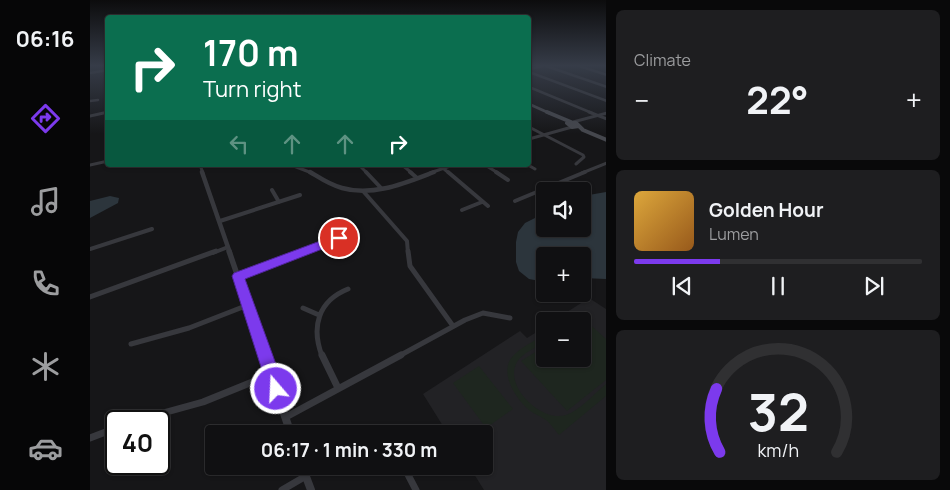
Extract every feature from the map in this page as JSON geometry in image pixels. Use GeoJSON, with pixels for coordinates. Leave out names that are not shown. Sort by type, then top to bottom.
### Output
{"type":"FeatureCollection","features":[{"type":"Feature","properties":{"kind":"main road"},"geometry":{"type":"LineString","coordinates":[[531,106],[606,141]]}},
{"type":"Feature","properties":{"kind":"street"},"geometry":{"type":"LineString","coordinates":[[536,89],[606,119]]}},
{"type":"Feature","properties":{"kind":"street"},"geometry":{"type":"LineString","coordinates":[[576,89],[606,101]]}},
{"type":"Feature","properties":{"kind":"street"},"geometry":{"type":"LineString","coordinates":[[90,101],[98,100]]}},
{"type":"Feature","properties":{"kind":"street"},"geometry":{"type":"LineString","coordinates":[[90,116],[105,113]]}},
{"type":"Feature","properties":{"kind":"street"},"geometry":{"type":"LineString","coordinates":[[531,138],[606,113]]}},
{"type":"Feature","properties":{"kind":"street"},"geometry":{"type":"LineString","coordinates":[[531,127],[583,155],[584,157],[576,164]]}},
{"type":"Feature","properties":{"kind":"street"},"geometry":{"type":"LineString","coordinates":[[90,165],[105,162]]}},
{"type":"Feature","properties":{"kind":"street"},"geometry":{"type":"LineString","coordinates":[[515,201],[606,163]]}},
{"type":"Feature","properties":{"kind":"street"},"geometry":{"type":"LineString","coordinates":[[201,167],[289,425]]}},
{"type":"Feature","properties":{"kind":"street"},"geometry":{"type":"LineString","coordinates":[[297,167],[314,173],[335,186],[363,191],[382,188],[416,178],[441,167],[488,206]]}},
{"type":"Feature","properties":{"kind":"street"},"geometry":{"type":"LineString","coordinates":[[361,167],[382,188]]}},
{"type":"Feature","properties":{"kind":"street"},"geometry":{"type":"LineString","coordinates":[[404,167],[416,178]]}},
{"type":"Feature","properties":{"kind":"street"},"geometry":{"type":"LineString","coordinates":[[488,167],[508,180]]}},
{"type":"Feature","properties":{"kind":"street"},"geometry":{"type":"LineString","coordinates":[[531,167],[535,169]]}},
{"type":"Feature","properties":{"kind":"street"},"geometry":{"type":"LineString","coordinates":[[272,190],[279,202]]}},
{"type":"Feature","properties":{"kind":"street"},"geometry":{"type":"LineString","coordinates":[[363,191],[407,241],[410,266],[453,326]]}},
{"type":"Feature","properties":{"kind":"street"},"geometry":{"type":"LineString","coordinates":[[220,221],[300,195]]}},
{"type":"Feature","properties":{"kind":"street"},"geometry":{"type":"LineString","coordinates":[[462,210],[482,202]]}},
{"type":"Feature","properties":{"kind":"street"},"geometry":{"type":"LineString","coordinates":[[90,249],[152,230]]}},
{"type":"Feature","properties":{"kind":"street"},"geometry":{"type":"LineString","coordinates":[[238,276],[339,238]]}},
{"type":"Feature","properties":{"kind":"street"},"geometry":{"type":"LineString","coordinates":[[90,297],[228,247]]}},
{"type":"Feature","properties":{"kind":"street"},"geometry":{"type":"LineString","coordinates":[[338,388],[318,345],[316,328],[319,315],[329,299],[335,294],[348,289]]}},
{"type":"Feature","properties":{"kind":"street"},"geometry":{"type":"LineString","coordinates":[[131,344],[189,328],[248,305]]}},
{"type":"Feature","properties":{"kind":"street"},"geometry":{"type":"LineString","coordinates":[[304,308],[319,315]]}},
{"type":"Feature","properties":{"kind":"street"},"geometry":{"type":"LineString","coordinates":[[286,417],[453,326],[483,313],[510,318]]}},
{"type":"Feature","properties":{"kind":"street"},"geometry":{"type":"LineString","coordinates":[[170,411],[203,402],[272,374]]}},
{"type":"Feature","properties":{"kind":"street"},"geometry":{"type":"LineString","coordinates":[[90,438],[105,432]]}},
{"type":"Feature","properties":{"kind":"street"},"geometry":{"type":"LineString","coordinates":[[408,475],[416,490]]}},
{"type":"Feature","properties":{"kind":"street"},"geometry":{"type":"LineString","coordinates":[[282,490],[306,476],[310,490]]}},
{"type":"Feature","properties":{"kind":"shaded area"},"geometry":{"type":"Polygon","coordinates":[[[606,192],[606,279],[591,278],[591,247],[536,247],[536,280],[529,279],[519,271],[516,262],[518,232],[525,223],[536,218],[536,237],[591,237],[591,195],[606,192]]]}},
{"type":"Feature","properties":{"kind":"shaded area"},"geometry":{"type":"Polygon","coordinates":[[[110,196],[119,198],[118,203],[90,218],[90,201],[110,196]]]}},
{"type":"Feature","properties":{"kind":"shaded area"},"geometry":{"type":"Polygon","coordinates":[[[591,299],[606,309],[606,490],[484,490],[475,475],[493,475],[493,425],[442,425],[423,394],[520,331],[527,338],[536,332],[536,367],[591,367],[591,312],[567,312],[583,302],[591,302],[591,299]]]}},
{"type":"Feature","properties":{"kind":"shaded area"},"geometry":{"type":"Polygon","coordinates":[[[591,325],[606,339],[606,380],[567,411],[521,361],[536,352],[536,367],[591,367],[591,325]]]}},
{"type":"Feature","properties":{"kind":"shaded area"},"geometry":{"type":"Polygon","coordinates":[[[536,340],[536,347],[522,356],[517,362],[514,371],[515,382],[527,400],[536,408],[556,416],[566,415],[582,406],[606,384],[606,396],[559,435],[548,421],[524,405],[511,385],[507,370],[509,362],[524,347],[536,340]]]}},
{"type":"Feature","properties":{"kind":"shaded area"},"geometry":{"type":"Polygon","coordinates":[[[479,366],[513,409],[490,425],[484,425],[453,383],[479,366]]]}},
{"type":"Feature","properties":{"kind":"route"},"geometry":{"type":"LineString","coordinates":[[276,389],[238,276],[339,238]]}}]}
